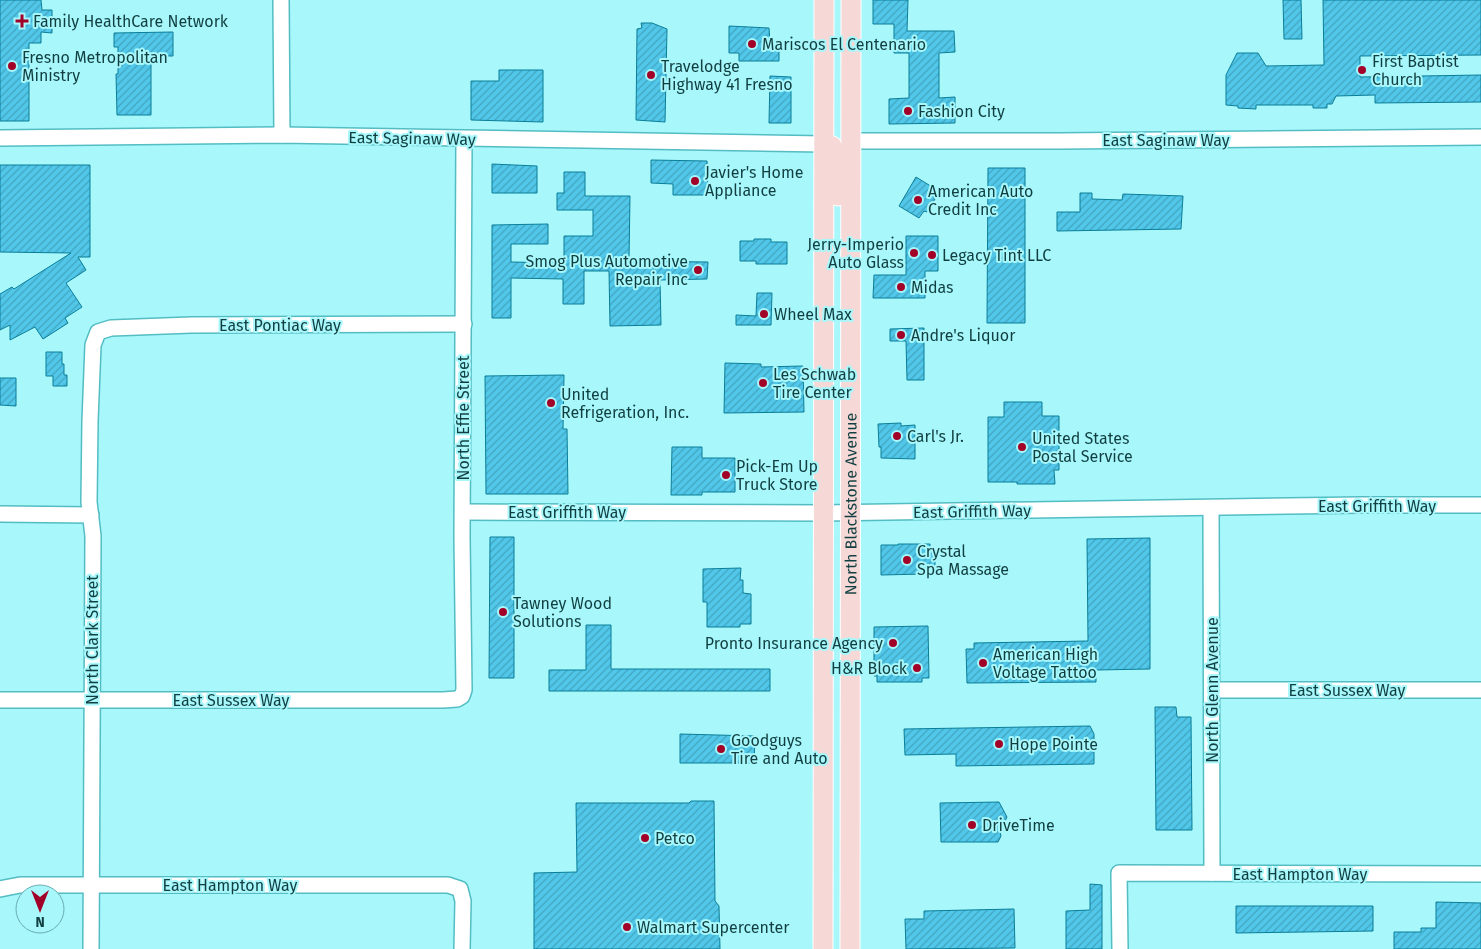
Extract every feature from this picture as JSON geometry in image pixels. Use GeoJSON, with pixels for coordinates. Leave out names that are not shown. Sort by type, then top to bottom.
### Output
{"type":"FeatureCollection","features":[{"type":"Feature","properties":{"kind":"main road","name":"North Blackstone Avenue"},"geometry":{"type":"LineString","coordinates":[[824,0],[823,513],[826,945]]}},
{"type":"Feature","properties":{"kind":"main road","name":"North Blackstone Avenue"},"geometry":{"type":"LineString","coordinates":[[850,949],[851,0]]}},
{"type":"Feature","properties":{"kind":"main road"},"geometry":{"type":"LineString","coordinates":[[824,71],[836,87],[836,123],[838,134],[843,140],[851,141]]}},
{"type":"Feature","properties":{"kind":"main road"},"geometry":{"type":"LineString","coordinates":[[824,144],[832,146],[836,154],[839,216],[851,244]]}},
{"type":"Feature","properties":{"kind":"street"},"geometry":{"type":"LineString","coordinates":[[281,0],[282,135]]}},
{"type":"Feature","properties":{"kind":"street","name":"East Saginaw Way"},"geometry":{"type":"LineString","coordinates":[[0,138],[282,135],[824,144]]}},
{"type":"Feature","properties":{"kind":"street","name":"East Saginaw Way"},"geometry":{"type":"LineString","coordinates":[[851,141],[1481,137]]}},
{"type":"Feature","properties":{"kind":"street","name":"North Effie Street"},"geometry":{"type":"LineString","coordinates":[[462,696],[464,690],[462,512],[464,139]]}},
{"type":"Feature","properties":{"kind":"street","name":"East Pontiac Way"},"geometry":{"type":"LineString","coordinates":[[98,332],[111,328],[191,325],[464,324]]}},
{"type":"Feature","properties":{"kind":"street","name":"North Clark Street"},"geometry":{"type":"LineString","coordinates":[[91,949],[93,536],[89,502],[93,345],[98,332]]}},
{"type":"Feature","properties":{"kind":"street","name":"East Griffith Way"},"geometry":{"type":"LineString","coordinates":[[462,512],[823,513],[1481,505]]}},
{"type":"Feature","properties":{"kind":"street","name":"North Glenn Avenue"},"geometry":{"type":"LineString","coordinates":[[1211,508],[1213,690],[1212,873]]}},
{"type":"Feature","properties":{"kind":"street"},"geometry":{"type":"LineString","coordinates":[[0,514],[91,515]]}},
{"type":"Feature","properties":{"kind":"street","name":"East Sussex Way"},"geometry":{"type":"LineString","coordinates":[[1213,690],[1481,690]]}},
{"type":"Feature","properties":{"kind":"street","name":"East Sussex Way"},"geometry":{"type":"LineString","coordinates":[[0,700],[443,700],[457,699],[462,696]]}},
{"type":"Feature","properties":{"kind":"street","name":"East Hampton Way"},"geometry":{"type":"LineString","coordinates":[[1120,949],[1119,873],[1481,874]]}},
{"type":"Feature","properties":{"kind":"street","name":"East Hampton Way"},"geometry":{"type":"LineString","coordinates":[[0,888],[20,884],[448,885],[460,889],[463,901],[462,949]]}},
{"type":"Feature","properties":{"kind":"building"},"geometry":{"type":"Polygon","coordinates":[[[0,0],[41,0],[42,10],[52,10],[52,33],[41,32],[41,43],[29,43],[29,121],[0,121],[0,0]]]}},
{"type":"Feature","properties":{"kind":"building"},"geometry":{"type":"Polygon","coordinates":[[[873,0],[908,0],[907,31],[954,31],[955,52],[939,53],[939,98],[955,97],[955,123],[889,124],[889,99],[909,98],[909,53],[894,53],[894,24],[873,24],[873,0]]]}},
{"type":"Feature","properties":{"kind":"building"},"geometry":{"type":"Polygon","coordinates":[[[1283,0],[1301,0],[1302,39],[1284,39],[1283,0]]]}},
{"type":"Feature","properties":{"kind":"building"},"geometry":{"type":"Polygon","coordinates":[[[1323,0],[1481,0],[1481,55],[1360,56],[1360,77],[1481,75],[1481,102],[1375,103],[1375,95],[1336,96],[1332,104],[1327,104],[1327,108],[1313,108],[1313,105],[1256,105],[1256,109],[1226,105],[1226,75],[1237,53],[1258,53],[1266,66],[1324,65],[1323,0]]]}},
{"type":"Feature","properties":{"kind":"building","name":"Travelodge Highway 41 Fresno"},"geometry":{"type":"Polygon","coordinates":[[[641,23],[652,23],[667,29],[665,122],[636,120],[637,29],[642,28],[641,23]]]}},
{"type":"Feature","properties":{"kind":"building"},"geometry":{"type":"Polygon","coordinates":[[[729,26],[769,28],[770,42],[779,42],[779,61],[739,61],[739,53],[729,53],[729,26]]]}},
{"type":"Feature","properties":{"kind":"building"},"geometry":{"type":"Polygon","coordinates":[[[173,32],[173,56],[151,56],[151,115],[117,115],[116,74],[118,74],[118,47],[114,47],[114,33],[173,32]]]}},
{"type":"Feature","properties":{"kind":"building"},"geometry":{"type":"Polygon","coordinates":[[[499,70],[543,70],[543,122],[471,120],[471,81],[499,81],[499,70]]]}},
{"type":"Feature","properties":{"kind":"building"},"geometry":{"type":"Polygon","coordinates":[[[770,76],[791,77],[791,123],[769,123],[770,76]]]}},
{"type":"Feature","properties":{"kind":"building"},"geometry":{"type":"Polygon","coordinates":[[[651,160],[707,161],[708,195],[673,195],[673,184],[651,183],[651,160]]]}},
{"type":"Feature","properties":{"kind":"building"},"geometry":{"type":"Polygon","coordinates":[[[492,164],[537,166],[537,193],[492,193],[492,164]]]}},
{"type":"Feature","properties":{"kind":"building"},"geometry":{"type":"Polygon","coordinates":[[[0,165],[90,165],[90,257],[78,257],[86,270],[66,283],[82,307],[65,318],[68,323],[43,339],[35,327],[10,340],[10,325],[0,330],[0,294],[12,287],[14,289],[71,253],[0,252],[0,165]]]}},
{"type":"Feature","properties":{"kind":"building"},"geometry":{"type":"Polygon","coordinates":[[[988,168],[1025,168],[1025,323],[987,323],[988,168]]]}},
{"type":"Feature","properties":{"kind":"building"},"geometry":{"type":"Polygon","coordinates":[[[564,172],[585,172],[585,196],[630,196],[629,261],[708,262],[707,279],[660,280],[661,325],[610,326],[609,271],[584,271],[584,304],[563,304],[563,279],[511,278],[511,318],[492,318],[492,225],[548,224],[548,244],[511,244],[511,262],[564,263],[564,236],[593,236],[593,210],[557,210],[557,193],[564,193],[564,172]]]}},
{"type":"Feature","properties":{"kind":"building"},"geometry":{"type":"Polygon","coordinates":[[[916,177],[937,190],[933,197],[935,199],[927,212],[924,211],[919,218],[899,206],[916,177]]]}},
{"type":"Feature","properties":{"kind":"building"},"geometry":{"type":"Polygon","coordinates":[[[1080,193],[1092,193],[1092,199],[1122,200],[1123,194],[1183,196],[1181,229],[1057,231],[1057,212],[1080,212],[1080,193]]]}},
{"type":"Feature","properties":{"kind":"building"},"geometry":{"type":"Polygon","coordinates":[[[906,236],[938,236],[938,271],[925,271],[925,298],[873,298],[874,275],[906,275],[906,236]]]}},
{"type":"Feature","properties":{"kind":"building"},"geometry":{"type":"Polygon","coordinates":[[[754,239],[771,239],[771,242],[787,242],[787,264],[756,264],[756,261],[740,261],[740,241],[754,241],[754,239]]]}},
{"type":"Feature","properties":{"kind":"building"},"geometry":{"type":"Polygon","coordinates":[[[757,293],[772,293],[771,325],[736,325],[736,315],[756,316],[757,293]]]}},
{"type":"Feature","properties":{"kind":"building"},"geometry":{"type":"Polygon","coordinates":[[[924,328],[924,380],[907,380],[906,341],[890,341],[890,329],[924,328]]]}},
{"type":"Feature","properties":{"kind":"building"},"geometry":{"type":"Polygon","coordinates":[[[46,352],[62,352],[62,364],[64,364],[64,375],[67,375],[67,386],[53,386],[53,376],[46,376],[46,352]]]}},
{"type":"Feature","properties":{"kind":"building","name":"Les Schwab Tire Center"},"geometry":{"type":"Polygon","coordinates":[[[725,363],[761,364],[761,367],[803,366],[804,412],[724,413],[725,363]]]}},
{"type":"Feature","properties":{"kind":"building"},"geometry":{"type":"Polygon","coordinates":[[[564,375],[563,429],[567,429],[568,494],[486,494],[485,376],[564,375]]]}},
{"type":"Feature","properties":{"kind":"building"},"geometry":{"type":"Polygon","coordinates":[[[0,378],[16,378],[16,406],[0,405],[0,378]]]}},
{"type":"Feature","properties":{"kind":"building"},"geometry":{"type":"Polygon","coordinates":[[[1004,402],[1042,402],[1042,416],[1059,416],[1059,470],[1054,470],[1055,484],[988,482],[988,417],[1004,417],[1004,402]]]}},
{"type":"Feature","properties":{"kind":"building","name":"Carl's Jr."},"geometry":{"type":"Polygon","coordinates":[[[901,423],[901,426],[915,425],[915,459],[881,458],[878,424],[901,423]]]}},
{"type":"Feature","properties":{"kind":"building"},"geometry":{"type":"Polygon","coordinates":[[[672,447],[702,447],[702,458],[735,458],[735,492],[702,492],[702,495],[671,495],[672,447]]]}},
{"type":"Feature","properties":{"kind":"building"},"geometry":{"type":"Polygon","coordinates":[[[490,537],[514,537],[514,678],[489,678],[490,537]]]}},
{"type":"Feature","properties":{"kind":"building"},"geometry":{"type":"Polygon","coordinates":[[[1150,538],[1150,669],[1096,670],[1096,682],[967,683],[966,649],[974,649],[974,643],[1088,641],[1087,539],[1150,538]]]}},
{"type":"Feature","properties":{"kind":"building"},"geometry":{"type":"Polygon","coordinates":[[[930,544],[930,551],[935,551],[935,568],[931,568],[931,572],[924,572],[924,574],[881,575],[881,545],[930,544]]]}},
{"type":"Feature","properties":{"kind":"building"},"geometry":{"type":"Polygon","coordinates":[[[741,568],[740,580],[743,580],[743,593],[751,594],[751,624],[740,624],[740,627],[707,627],[707,602],[703,602],[703,569],[741,568]]]}},
{"type":"Feature","properties":{"kind":"building"},"geometry":{"type":"Polygon","coordinates":[[[586,625],[611,625],[611,669],[770,669],[770,691],[549,691],[549,670],[586,670],[586,625]]]}},
{"type":"Feature","properties":{"kind":"building"},"geometry":{"type":"Polygon","coordinates":[[[928,626],[929,678],[922,678],[922,682],[877,682],[877,676],[874,676],[874,627],[928,626]]]}},
{"type":"Feature","properties":{"kind":"building"},"geometry":{"type":"Polygon","coordinates":[[[1155,707],[1176,707],[1177,717],[1191,717],[1192,830],[1156,830],[1155,707]]]}},
{"type":"Feature","properties":{"kind":"building","name":"Hope Pointe"},"geometry":{"type":"Polygon","coordinates":[[[1090,726],[1094,734],[1094,764],[956,766],[956,754],[905,755],[904,729],[1090,726]]]}},
{"type":"Feature","properties":{"kind":"building"},"geometry":{"type":"Polygon","coordinates":[[[680,734],[755,736],[754,763],[680,763],[680,734]]]}},
{"type":"Feature","properties":{"kind":"building"},"geometry":{"type":"Polygon","coordinates":[[[691,801],[714,801],[715,901],[719,906],[720,949],[534,949],[534,873],[577,872],[576,803],[689,803],[691,801]]]}},
{"type":"Feature","properties":{"kind":"building","name":"DriveTime"},"geometry":{"type":"Polygon","coordinates":[[[999,802],[1007,817],[1000,832],[1001,836],[998,842],[941,842],[940,803],[999,802]]]}},
{"type":"Feature","properties":{"kind":"building"},"geometry":{"type":"Polygon","coordinates":[[[1090,884],[1102,885],[1102,949],[1066,949],[1066,911],[1090,910],[1090,884]]]}},
{"type":"Feature","properties":{"kind":"building"},"geometry":{"type":"Polygon","coordinates":[[[1436,902],[1481,903],[1481,949],[1394,949],[1394,932],[1421,932],[1421,928],[1436,928],[1436,902]]]}},
{"type":"Feature","properties":{"kind":"building"},"geometry":{"type":"Polygon","coordinates":[[[1236,906],[1373,906],[1373,931],[1236,933],[1236,906]]]}},
{"type":"Feature","properties":{"kind":"building"},"geometry":{"type":"Polygon","coordinates":[[[1014,909],[1015,948],[906,949],[905,919],[924,919],[924,911],[1014,909]]]}},
{"type":"Feature","properties":{"kind":"place","name":"Family HealthCare Network"},"geometry":{"type":"Point","coordinates":[22,21]}},
{"type":"Feature","properties":{"kind":"place","name":"Mariscos El Centenario"},"geometry":{"type":"Point","coordinates":[752,44]}},
{"type":"Feature","properties":{"kind":"place","name":"Fresno Metropolitan Ministry"},"geometry":{"type":"Point","coordinates":[12,66]}},
{"type":"Feature","properties":{"kind":"place","name":"First Baptist Church"},"geometry":{"type":"Point","coordinates":[1362,70]}},
{"type":"Feature","properties":{"kind":"place","name":"Travelodge Highway 41 Fresno"},"geometry":{"type":"Point","coordinates":[651,75]}},
{"type":"Feature","properties":{"kind":"place","name":"Fashion City"},"geometry":{"type":"Point","coordinates":[908,111]}},
{"type":"Feature","properties":{"kind":"place","name":"Javier's Home Appliance"},"geometry":{"type":"Point","coordinates":[695,181]}},
{"type":"Feature","properties":{"kind":"place","name":"American Auto Credit Inc"},"geometry":{"type":"Point","coordinates":[918,200]}},
{"type":"Feature","properties":{"kind":"place","name":"Jerry-Imperio Auto Glass"},"geometry":{"type":"Point","coordinates":[914,253]}},
{"type":"Feature","properties":{"kind":"place","name":"Legacy Tint LLC"},"geometry":{"type":"Point","coordinates":[932,255]}},
{"type":"Feature","properties":{"kind":"place","name":"Smog Plus Automotive Repair Inc"},"geometry":{"type":"Point","coordinates":[698,270]}},
{"type":"Feature","properties":{"kind":"place","name":"Midas"},"geometry":{"type":"Point","coordinates":[901,287]}},
{"type":"Feature","properties":{"kind":"place","name":"Wheel Max"},"geometry":{"type":"Point","coordinates":[764,314]}},
{"type":"Feature","properties":{"kind":"place","name":"Andre's Liquor"},"geometry":{"type":"Point","coordinates":[901,335]}},
{"type":"Feature","properties":{"kind":"place","name":"Les Schwab Tire Center"},"geometry":{"type":"Point","coordinates":[763,383]}},
{"type":"Feature","properties":{"kind":"place","name":"United Refrigeration, Inc."},"geometry":{"type":"Point","coordinates":[551,403]}},
{"type":"Feature","properties":{"kind":"place","name":"Carl's Jr."},"geometry":{"type":"Point","coordinates":[897,436]}},
{"type":"Feature","properties":{"kind":"place","name":"United States Postal Service"},"geometry":{"type":"Point","coordinates":[1022,447]}},
{"type":"Feature","properties":{"kind":"place","name":"Pick-Em Up Truck Store"},"geometry":{"type":"Point","coordinates":[726,475]}},
{"type":"Feature","properties":{"kind":"place","name":"Crystal Spa Massage"},"geometry":{"type":"Point","coordinates":[907,560]}},
{"type":"Feature","properties":{"kind":"place","name":"Tawney Wood Solutions"},"geometry":{"type":"Point","coordinates":[503,612]}},
{"type":"Feature","properties":{"kind":"place","name":"Pronto Insurance Agency"},"geometry":{"type":"Point","coordinates":[893,643]}},
{"type":"Feature","properties":{"kind":"place","name":"American High Voltage Tattoo"},"geometry":{"type":"Point","coordinates":[983,663]}},
{"type":"Feature","properties":{"kind":"place","name":"H&R Block"},"geometry":{"type":"Point","coordinates":[917,668]}},
{"type":"Feature","properties":{"kind":"place","name":"Hope Pointe"},"geometry":{"type":"Point","coordinates":[999,744]}},
{"type":"Feature","properties":{"kind":"place","name":"Goodguys Tire and Auto"},"geometry":{"type":"Point","coordinates":[721,749]}},
{"type":"Feature","properties":{"kind":"place","name":"DriveTime"},"geometry":{"type":"Point","coordinates":[972,825]}},
{"type":"Feature","properties":{"kind":"place","name":"Petco"},"geometry":{"type":"Point","coordinates":[645,838]}},
{"type":"Feature","properties":{"kind":"place","name":"Walmart Supercenter"},"geometry":{"type":"Point","coordinates":[627,927]}}]}
